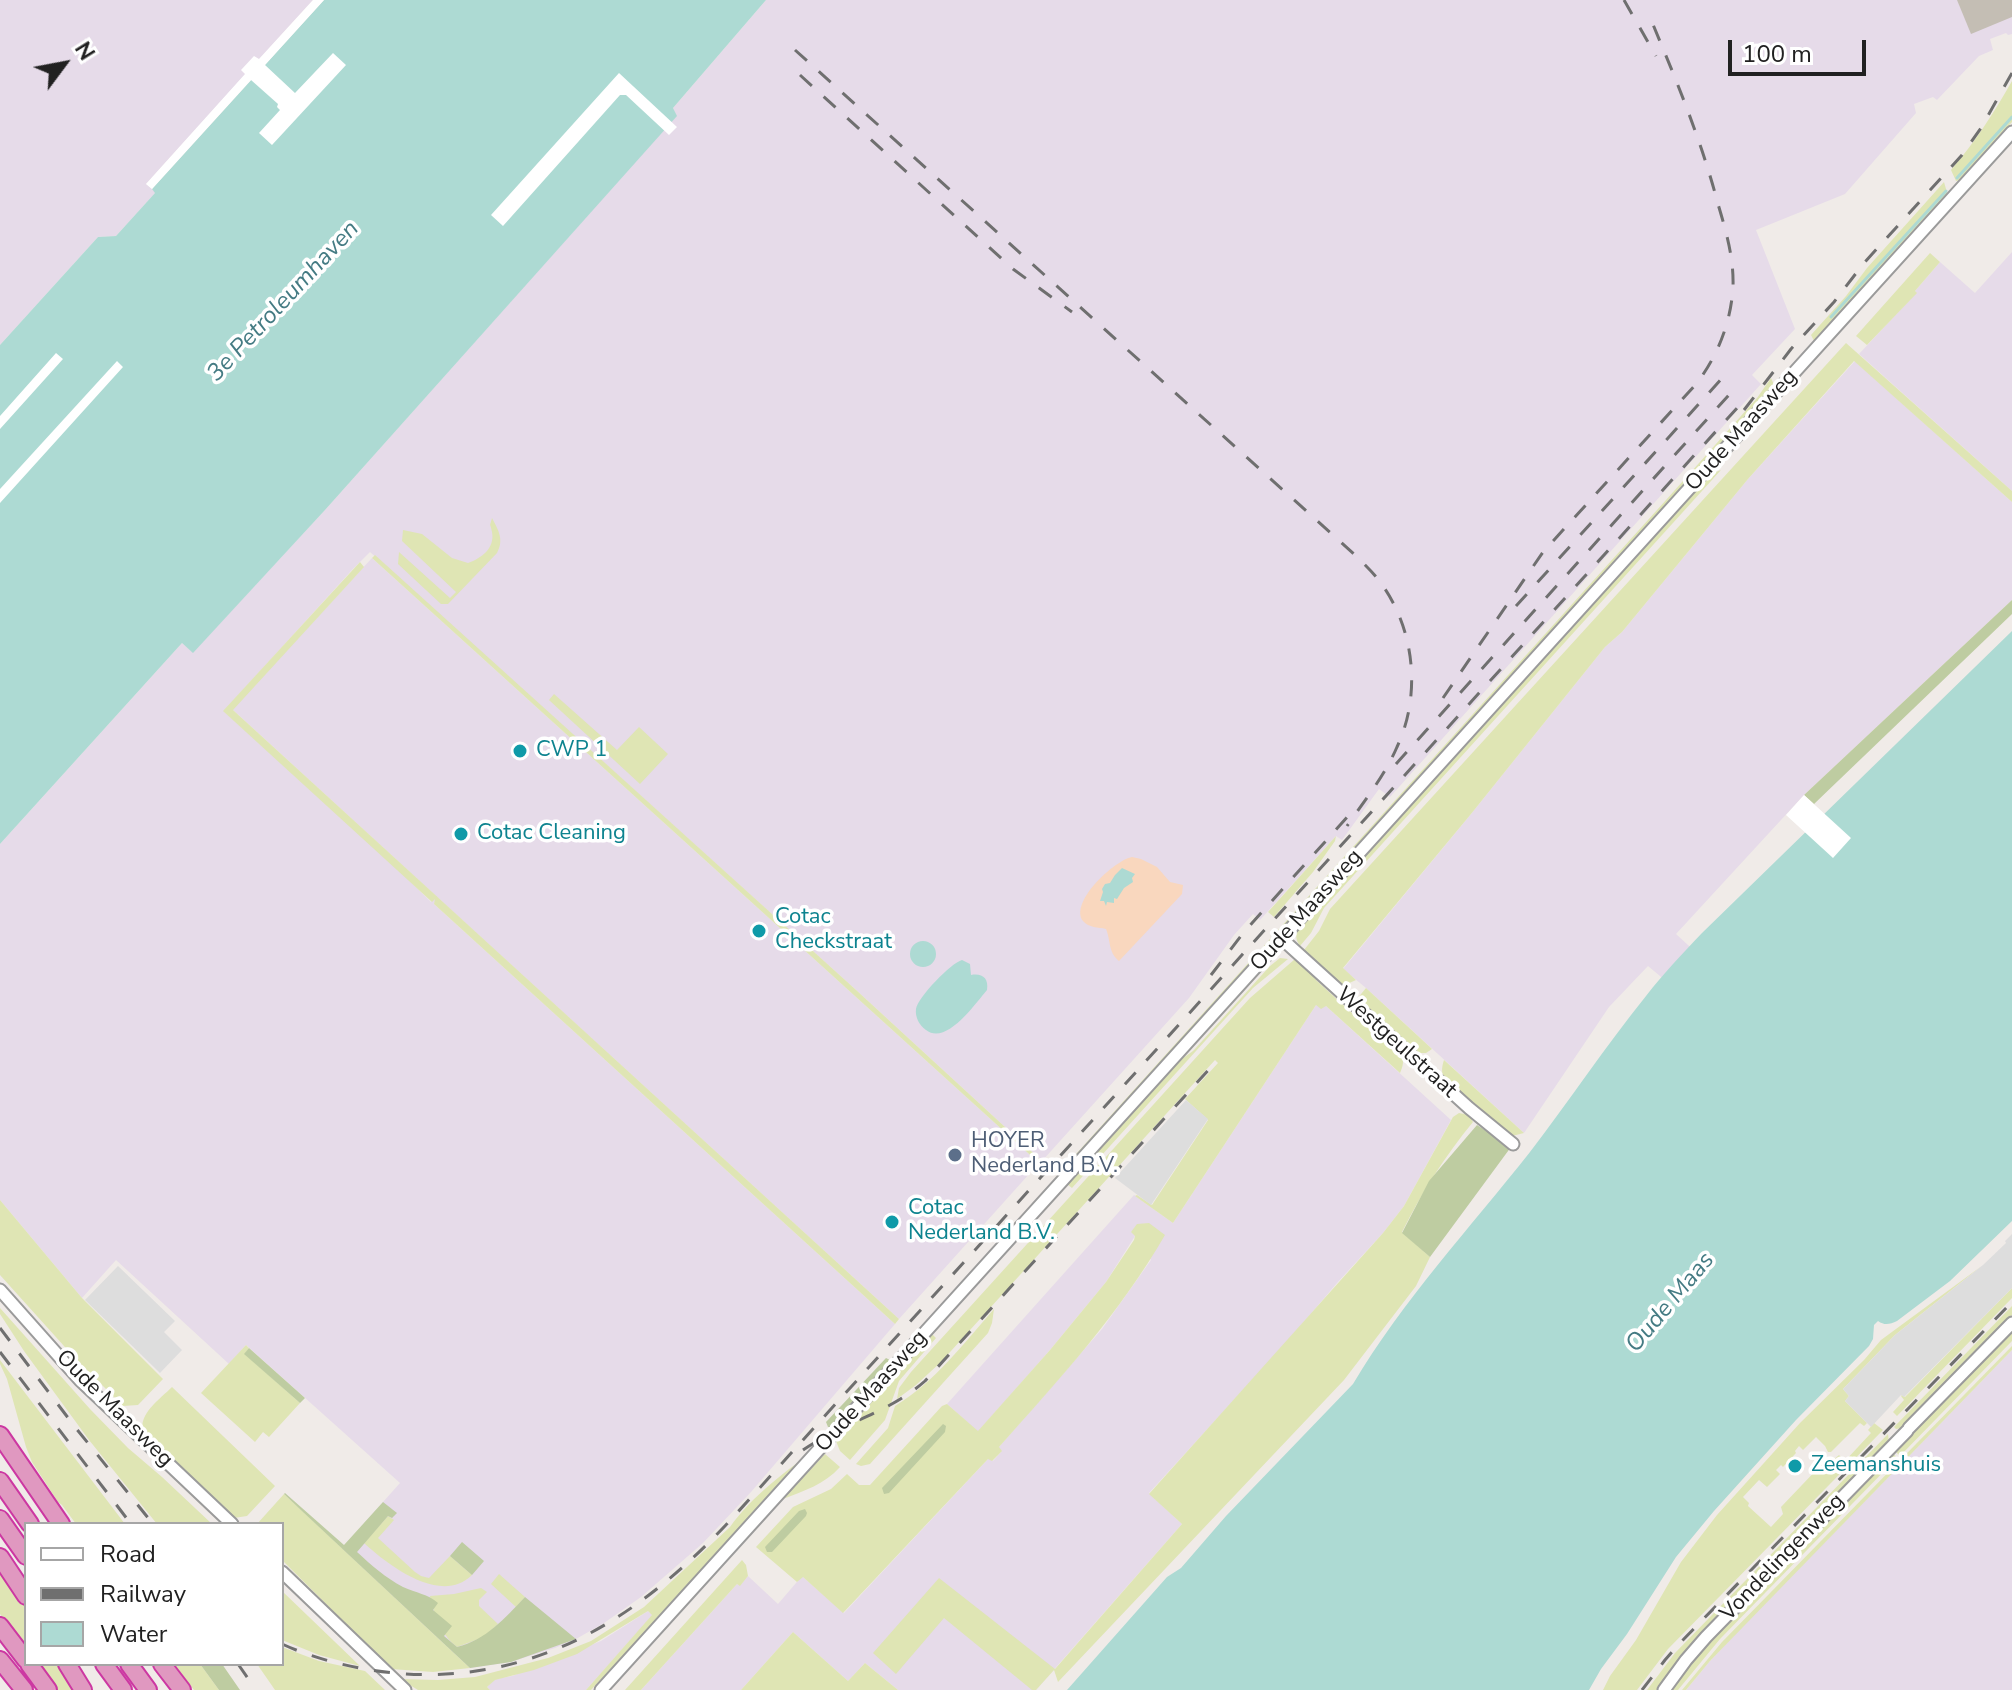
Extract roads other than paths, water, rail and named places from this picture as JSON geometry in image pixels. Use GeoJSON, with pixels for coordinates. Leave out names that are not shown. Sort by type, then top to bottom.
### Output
{"type":"FeatureCollection","features":[{"type":"Feature","properties":{"kind":"highway"},"geometry":{"type":"LineString","coordinates":[[0,1435],[60,1522]]}},
{"type":"Feature","properties":{"kind":"highway"},"geometry":{"type":"LineString","coordinates":[[0,1481],[29,1522]]}},
{"type":"Feature","properties":{"kind":"highway"},"geometry":{"type":"LineString","coordinates":[[0,1519],[24,1553]]}},
{"type":"Feature","properties":{"kind":"highway"},"geometry":{"type":"LineString","coordinates":[[0,1557],[24,1593]]}},
{"type":"Feature","properties":{"kind":"highway"},"geometry":{"type":"LineString","coordinates":[[0,1626],[24,1657]]}},
{"type":"Feature","properties":{"kind":"highway"},"geometry":{"type":"LineString","coordinates":[[0,1660],[24,1690]]}},
{"type":"Feature","properties":{"kind":"highway"},"geometry":{"type":"LineString","coordinates":[[31,1666],[48,1690]]}},
{"type":"Feature","properties":{"kind":"highway"},"geometry":{"type":"LineString","coordinates":[[68,1666],[83,1690]]}},
{"type":"Feature","properties":{"kind":"highway"},"geometry":{"type":"LineString","coordinates":[[105,1666],[123,1690]]}},
{"type":"Feature","properties":{"kind":"highway"},"geometry":{"type":"LineString","coordinates":[[130,1666],[148,1690]]}},
{"type":"Feature","properties":{"kind":"highway"},"geometry":{"type":"LineString","coordinates":[[164,1666],[182,1690]]}},
{"type":"Feature","properties":{"kind":"street","name":"Oude Maasweg"},"geometry":{"type":"LineString","coordinates":[[601,1690],[2012,132]]}},
{"type":"Feature","properties":{"kind":"street","name":"Westgeulstraat"},"geometry":{"type":"LineString","coordinates":[[1282,939],[1513,1144]]}},
{"type":"Feature","properties":{"kind":"street","name":"Oude Maasweg"},"geometry":{"type":"LineString","coordinates":[[0,1290],[80,1380],[230,1522]]}},
{"type":"Feature","properties":{"kind":"street","name":"Vondelingenweg"},"geometry":{"type":"LineString","coordinates":[[1664,1690],[1706,1637],[2012,1323]]}},
{"type":"Feature","properties":{"kind":"street"},"geometry":{"type":"LineString","coordinates":[[284,1574],[405,1690]]}},
{"type":"Feature","properties":{"kind":"water","name":"3e Petroleumhaven"},"geometry":{"type":"Polygon","coordinates":[[[324,0],[766,0],[673,108],[677,116],[325,510],[193,653],[182,643],[0,844],[0,345],[98,237],[116,236],[155,193],[152,189],[324,0]]]}},
{"type":"Feature","properties":{"kind":"water","name":"Oude Maas"},"geometry":{"type":"Polygon","coordinates":[[[2012,631],[2012,1221],[1950,1281],[1897,1321],[1883,1324],[1878,1321],[1874,1325],[1869,1346],[1796,1420],[1676,1557],[1589,1690],[1067,1690],[1167,1577],[1181,1568],[1226,1516],[1353,1384],[1415,1294],[1530,1152],[1666,972],[1702,933],[2012,631]]]}},
{"type":"Feature","properties":{"kind":"water"},"geometry":{"type":"Polygon","coordinates":[[[1122,868],[1135,874],[1133,882],[1124,888],[1117,899],[1114,898],[1114,903],[1107,902],[1106,906],[1104,901],[1100,901],[1102,889],[1122,868]]]}},
{"type":"Feature","properties":{"kind":"water"},"geometry":{"type":"Polygon","coordinates":[[[923,941],[932,945],[936,954],[932,963],[923,967],[914,963],[910,954],[914,945],[923,941]]]}},
{"type":"Feature","properties":{"kind":"water"},"geometry":{"type":"Polygon","coordinates":[[[962,960],[970,964],[971,975],[986,979],[987,990],[951,1028],[934,1033],[926,1030],[917,1018],[918,1004],[943,974],[962,960]]]}},
{"type":"Feature","properties":{"kind":"waterway"},"geometry":{"type":"LineString","coordinates":[[1957,178],[2012,117]]}},
{"type":"Feature","properties":{"kind":"waterway"},"geometry":{"type":"LineString","coordinates":[[1831,317],[1946,191]]}},
{"type":"Feature","properties":{"kind":"railway"},"geometry":{"type":"LineString","coordinates":[[1624,0],[1656,56]]}},
{"type":"Feature","properties":{"kind":"railway"},"geometry":{"type":"LineString","coordinates":[[1443,698],[1543,552],[1697,383],[1717,350],[1726,325],[1733,287],[1727,234],[1696,132],[1649,15]]}},
{"type":"Feature","properties":{"kind":"railway"},"geometry":{"type":"LineString","coordinates":[[795,50],[1354,554],[1380,582],[1402,623],[1408,644],[1412,686],[1405,727],[1392,757],[1347,826]]}},
{"type":"Feature","properties":{"kind":"railway"},"geometry":{"type":"LineString","coordinates":[[1744,410],[1864,263],[1962,155],[2012,73]]}},
{"type":"Feature","properties":{"kind":"railway"},"geometry":{"type":"LineString","coordinates":[[800,75],[1013,269],[1072,312]]}},
{"type":"Feature","properties":{"kind":"railway"},"geometry":{"type":"LineString","coordinates":[[1516,606],[1725,375]]}},
{"type":"Feature","properties":{"kind":"railway"},"geometry":{"type":"LineString","coordinates":[[1396,764],[1737,386]]}},
{"type":"Feature","properties":{"kind":"railway"},"geometry":{"type":"LineString","coordinates":[[284,1645],[337,1663],[394,1673],[446,1674],[495,1668],[541,1655],[584,1636],[625,1612],[664,1583],[736,1514],[1747,397]]}},
{"type":"Feature","properties":{"kind":"railway"},"geometry":{"type":"LineString","coordinates":[[1211,975],[1244,932],[1350,814]]}},
{"type":"Feature","properties":{"kind":"railway"},"geometry":{"type":"LineString","coordinates":[[803,1450],[881,1410],[925,1381],[1213,1065]]}},
{"type":"Feature","properties":{"kind":"railway"},"geometry":{"type":"LineString","coordinates":[[1642,1690],[1680,1643],[2012,1302]]}},
{"type":"Feature","properties":{"kind":"railway"},"geometry":{"type":"LineString","coordinates":[[0,1328],[151,1522]]}},
{"type":"Feature","properties":{"kind":"railway"},"geometry":{"type":"LineString","coordinates":[[0,1352],[129,1522]]}},
{"type":"Feature","properties":{"kind":"railway"},"geometry":{"type":"LineString","coordinates":[[239,1666],[256,1690]]}},
{"type":"Feature","properties":{"kind":"place","name":"CWP 1"},"geometry":{"type":"Point","coordinates":[520,751]}},
{"type":"Feature","properties":{"kind":"place","name":"Cotac Cleaning"},"geometry":{"type":"Point","coordinates":[461,834]}},
{"type":"Feature","properties":{"kind":"place","name":"Cotac Checkstraat"},"geometry":{"type":"Point","coordinates":[759,931]}},
{"type":"Feature","properties":{"kind":"place","name":"HOYER Nederland B.V."},"geometry":{"type":"Point","coordinates":[955,1155]}},
{"type":"Feature","properties":{"kind":"place","name":"Cotac Nederland B.V."},"geometry":{"type":"Point","coordinates":[892,1222]}},
{"type":"Feature","properties":{"kind":"place","name":"Zeemanshuis"},"geometry":{"type":"Point","coordinates":[1795,1466]}}]}
